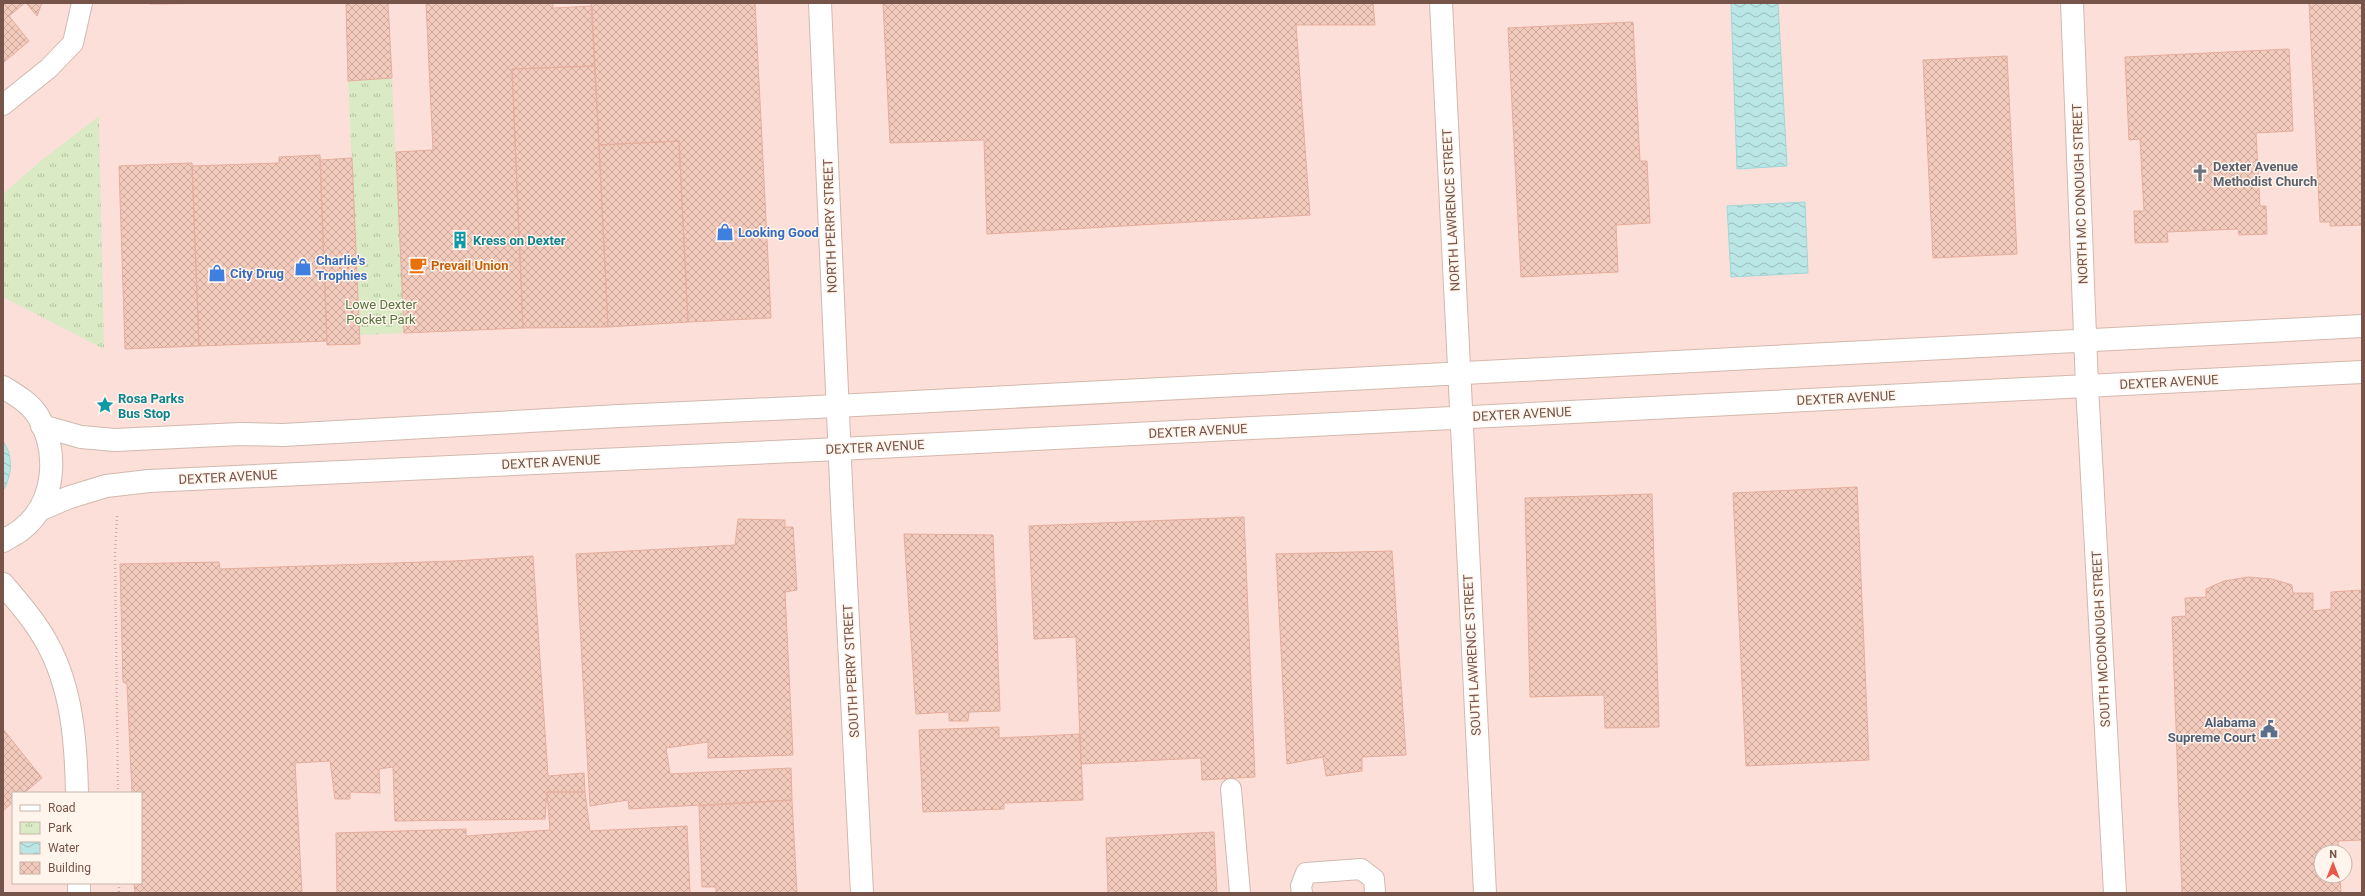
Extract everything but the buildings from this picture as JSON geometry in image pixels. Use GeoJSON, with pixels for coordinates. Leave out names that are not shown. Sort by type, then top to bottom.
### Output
{"type":"FeatureCollection","features":[{"type":"Feature","properties":{"kind":"street","name":"NORTH PERRY STREET"},"geometry":{"type":"LineString","coordinates":[[820,3],[839,449]]}},
{"type":"Feature","properties":{"kind":"street","name":"NORTH LAWRENCE STREET"},"geometry":{"type":"LineString","coordinates":[[1442,3],[1461,417]]}},
{"type":"Feature","properties":{"kind":"street","name":"NORTH MC DONOUGH STREET"},"geometry":{"type":"LineString","coordinates":[[2072,3],[2087,386]]}},
{"type":"Feature","properties":{"kind":"street"},"geometry":{"type":"LineString","coordinates":[[42,426],[81,437],[116,440],[240,434],[283,435],[611,416],[837,406],[2086,339],[2362,326]]}},
{"type":"Feature","properties":{"kind":"street","name":"DEXTER AVENUE"},"geometry":{"type":"LineString","coordinates":[[39,510],[70,497],[106,486],[149,481],[839,449],[2362,372]]}},
{"type":"Feature","properties":{"kind":"street","name":"SOUTH MCDONOUGH STREET"},"geometry":{"type":"LineString","coordinates":[[2087,386],[2115,893]]}},
{"type":"Feature","properties":{"kind":"street"},"geometry":{"type":"LineString","coordinates":[[3,387],[21,398],[37,415],[48,437],[52,460],[50,486],[39,510],[22,530],[3,541]]}},
{"type":"Feature","properties":{"kind":"street","name":"SOUTH LAWRENCE STREET"},"geometry":{"type":"LineString","coordinates":[[1461,417],[1484,893]]}},
{"type":"Feature","properties":{"kind":"street","name":"SOUTH PERRY STREET"},"geometry":{"type":"LineString","coordinates":[[839,449],[862,893]]}},
{"type":"Feature","properties":{"kind":"street"},"geometry":{"type":"LineString","coordinates":[[3,584],[28,614],[47,642],[60,672],[72,719],[77,792]]}},
{"type":"Feature","properties":{"kind":"lane"},"geometry":{"type":"LineString","coordinates":[[3,105],[49,68],[73,43],[82,3]]}},
{"type":"Feature","properties":{"kind":"lane"},"geometry":{"type":"LineString","coordinates":[[1231,789],[1240,893]]}},
{"type":"Feature","properties":{"kind":"lane"},"geometry":{"type":"LineString","coordinates":[[1302,893],[1301,886],[1306,873],[1361,869],[1374,879],[1375,893]]}},
{"type":"Feature","properties":{"kind":"path"},"geometry":{"type":"LineString","coordinates":[[118,512],[116,554],[118,792]]}},
{"type":"Feature","properties":{"kind":"shaded area"},"geometry":{"type":"Polygon","coordinates":[[[3,3],[2362,3],[2362,893],[3,893],[3,3]]]}},
{"type":"Feature","properties":{"kind":"green space","name":"Lowe Dexter Pocket Park"},"geometry":{"type":"Polygon","coordinates":[[[392,78],[404,333],[360,335],[348,81],[392,78]]]}},
{"type":"Feature","properties":{"kind":"green space"},"geometry":{"type":"Polygon","coordinates":[[[99,116],[104,349],[3,297],[3,194],[37,164],[99,116]]]}},
{"type":"Feature","properties":{"kind":"water"},"geometry":{"type":"Polygon","coordinates":[[[1731,3],[1778,3],[1787,166],[1737,169],[1731,3]]]}},
{"type":"Feature","properties":{"kind":"water"},"geometry":{"type":"Polygon","coordinates":[[[1805,202],[1808,273],[1731,277],[1727,206],[1805,202]]]}},
{"type":"Feature","properties":{"kind":"water"},"geometry":{"type":"Polygon","coordinates":[[[3,441],[9,453],[10,472],[3,491],[3,441]]]}},
{"type":"Feature","properties":{"kind":"place","name":"Dexter Avenue Methodist Church"},"geometry":{"type":"Point","coordinates":[2200,173]}},
{"type":"Feature","properties":{"kind":"place","name":"Looking Good"},"geometry":{"type":"Point","coordinates":[725,232]}},
{"type":"Feature","properties":{"kind":"place","name":"Kress on Dexter"},"geometry":{"type":"Point","coordinates":[460,240]}},
{"type":"Feature","properties":{"kind":"place","name":"Prevail Union"},"geometry":{"type":"Point","coordinates":[418,265]}},
{"type":"Feature","properties":{"kind":"place","name":"Charlie's Trophies"},"geometry":{"type":"Point","coordinates":[303,267]}},
{"type":"Feature","properties":{"kind":"place","name":"City Drug"},"geometry":{"type":"Point","coordinates":[217,273]}},
{"type":"Feature","properties":{"kind":"place","name":"Rosa Parks Bus Stop"},"geometry":{"type":"Point","coordinates":[105,405]}},
{"type":"Feature","properties":{"kind":"place","name":"Alabama Supreme Court"},"geometry":{"type":"Point","coordinates":[2269,729]}}]}
